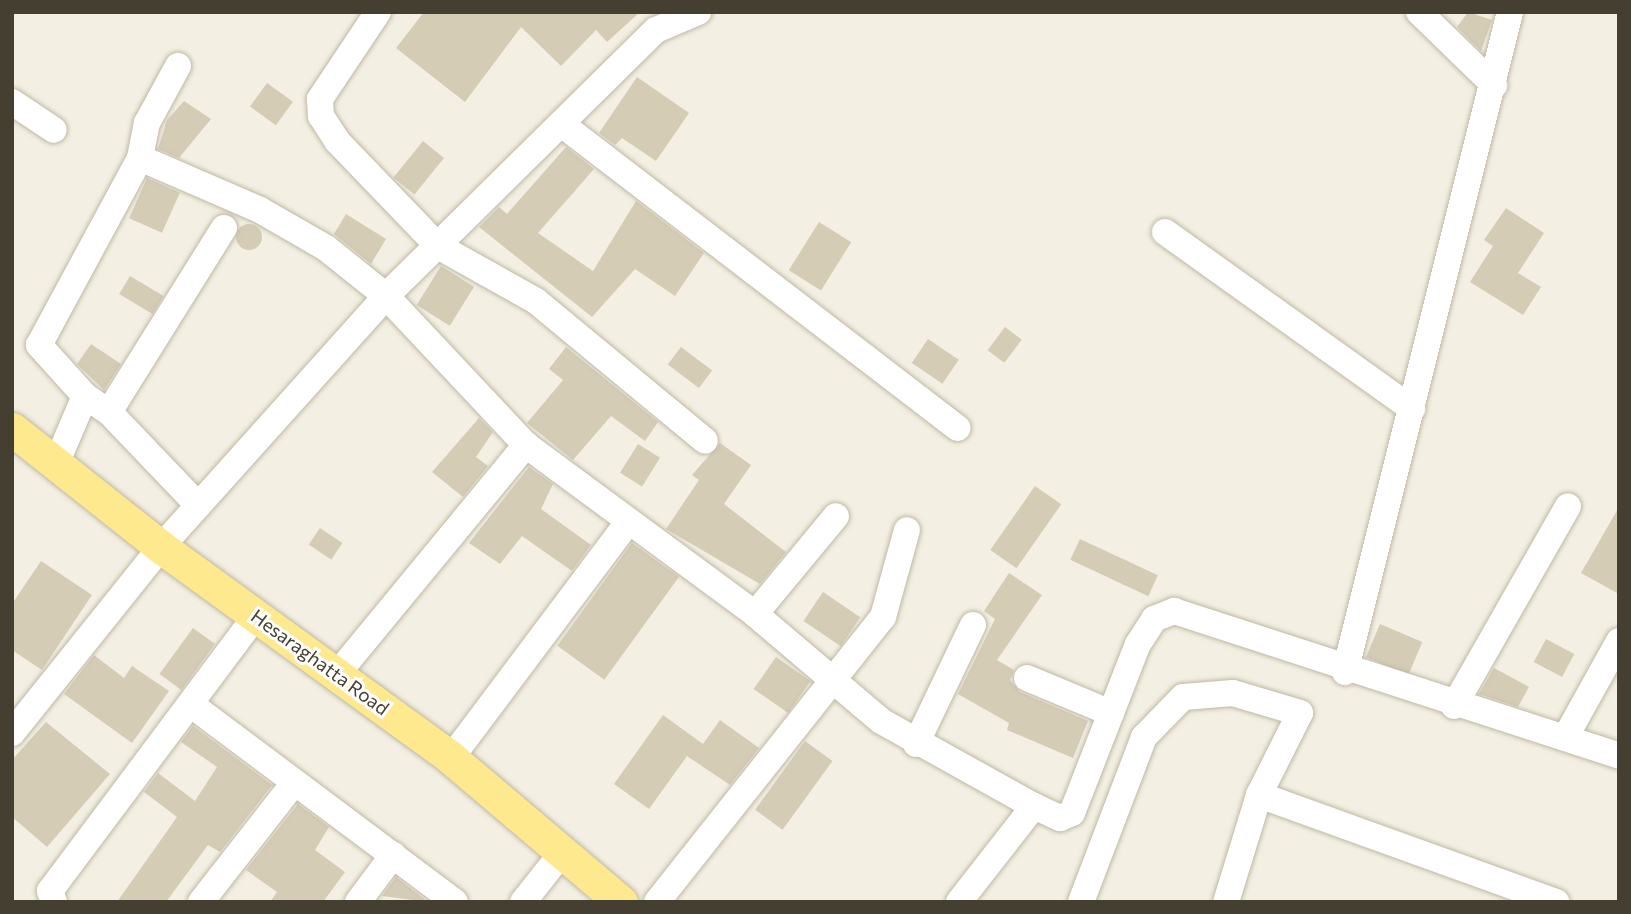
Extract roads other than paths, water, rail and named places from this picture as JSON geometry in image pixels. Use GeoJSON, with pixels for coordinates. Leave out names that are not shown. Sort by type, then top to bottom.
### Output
{"type":"FeatureCollection","features":[{"type":"Feature","properties":{"kind":"main road","name":"Hesaraghatta Road"},"geometry":{"type":"LineString","coordinates":[[12,429],[161,547],[338,673],[451,758],[621,902]]}},
{"type":"Feature","properties":{"kind":"street"},"geometry":{"type":"LineString","coordinates":[[378,12],[320,99],[321,116],[381,191],[438,246],[536,302],[705,440]]}},
{"type":"Feature","properties":{"kind":"street"},"geometry":{"type":"LineString","coordinates":[[12,733],[161,547],[386,296],[564,126],[650,21],[698,12]]}},
{"type":"Feature","properties":{"kind":"street"},"geometry":{"type":"LineString","coordinates":[[1419,12],[1494,85]]}},
{"type":"Feature","properties":{"kind":"street"},"geometry":{"type":"LineString","coordinates":[[1345,672],[1494,85],[1504,16]]}},
{"type":"Feature","properties":{"kind":"street"},"geometry":{"type":"LineString","coordinates":[[178,66],[147,123],[140,158],[39,345],[85,397],[109,412],[198,505]]}},
{"type":"Feature","properties":{"kind":"street"},"geometry":{"type":"LineString","coordinates":[[12,102],[54,130]]}},
{"type":"Feature","properties":{"kind":"street"},"geometry":{"type":"LineString","coordinates":[[564,126],[957,428]]}},
{"type":"Feature","properties":{"kind":"street"},"geometry":{"type":"LineString","coordinates":[[140,158],[260,210],[326,248],[386,296],[526,445],[627,524],[755,614],[832,681],[916,744],[1060,818],[1072,813],[1138,644],[1154,619],[1174,611],[1345,672],[1619,756]]}},
{"type":"Feature","properties":{"kind":"street"},"geometry":{"type":"LineString","coordinates":[[109,412],[224,228]]}},
{"type":"Feature","properties":{"kind":"street"},"geometry":{"type":"LineString","coordinates":[[1166,232],[1412,409]]}},
{"type":"Feature","properties":{"kind":"street"},"geometry":{"type":"LineString","coordinates":[[56,464],[85,397]]}},
{"type":"Feature","properties":{"kind":"street"},"geometry":{"type":"LineString","coordinates":[[338,673],[526,445]]}},
{"type":"Feature","properties":{"kind":"street"},"geometry":{"type":"LineString","coordinates":[[1454,706],[1568,506]]}},
{"type":"Feature","properties":{"kind":"street"},"geometry":{"type":"LineString","coordinates":[[755,614],[836,516]]}},
{"type":"Feature","properties":{"kind":"street"},"geometry":{"type":"LineString","coordinates":[[451,758],[627,524]]}},
{"type":"Feature","properties":{"kind":"street"},"geometry":{"type":"LineString","coordinates":[[657,902],[883,617],[907,530]]}},
{"type":"Feature","properties":{"kind":"street"},"geometry":{"type":"LineString","coordinates":[[54,902],[50,891],[193,706],[256,615]]}},
{"type":"Feature","properties":{"kind":"street"},"geometry":{"type":"LineString","coordinates":[[916,744],[973,625]]}},
{"type":"Feature","properties":{"kind":"street"},"geometry":{"type":"LineString","coordinates":[[1565,738],[1619,642]]}},
{"type":"Feature","properties":{"kind":"street"},"geometry":{"type":"LineString","coordinates":[[1027,678],[1111,713]]}},
{"type":"Feature","properties":{"kind":"street"},"geometry":{"type":"LineString","coordinates":[[1081,902],[1144,737],[1183,698],[1233,692],[1300,713],[1259,795],[1226,902]]}},
{"type":"Feature","properties":{"kind":"street"},"geometry":{"type":"LineString","coordinates":[[193,706],[455,902]]}},
{"type":"Feature","properties":{"kind":"street"},"geometry":{"type":"LineString","coordinates":[[201,902],[294,783]]}},
{"type":"Feature","properties":{"kind":"street"},"geometry":{"type":"LineString","coordinates":[[1259,795],[1556,902]]}},
{"type":"Feature","properties":{"kind":"street"},"geometry":{"type":"LineString","coordinates":[[959,902],[1034,806]]}},
{"type":"Feature","properties":{"kind":"street"},"geometry":{"type":"LineString","coordinates":[[523,902],[561,853]]}},
{"type":"Feature","properties":{"kind":"street"},"geometry":{"type":"LineString","coordinates":[[358,902],[393,855]]}}]}
